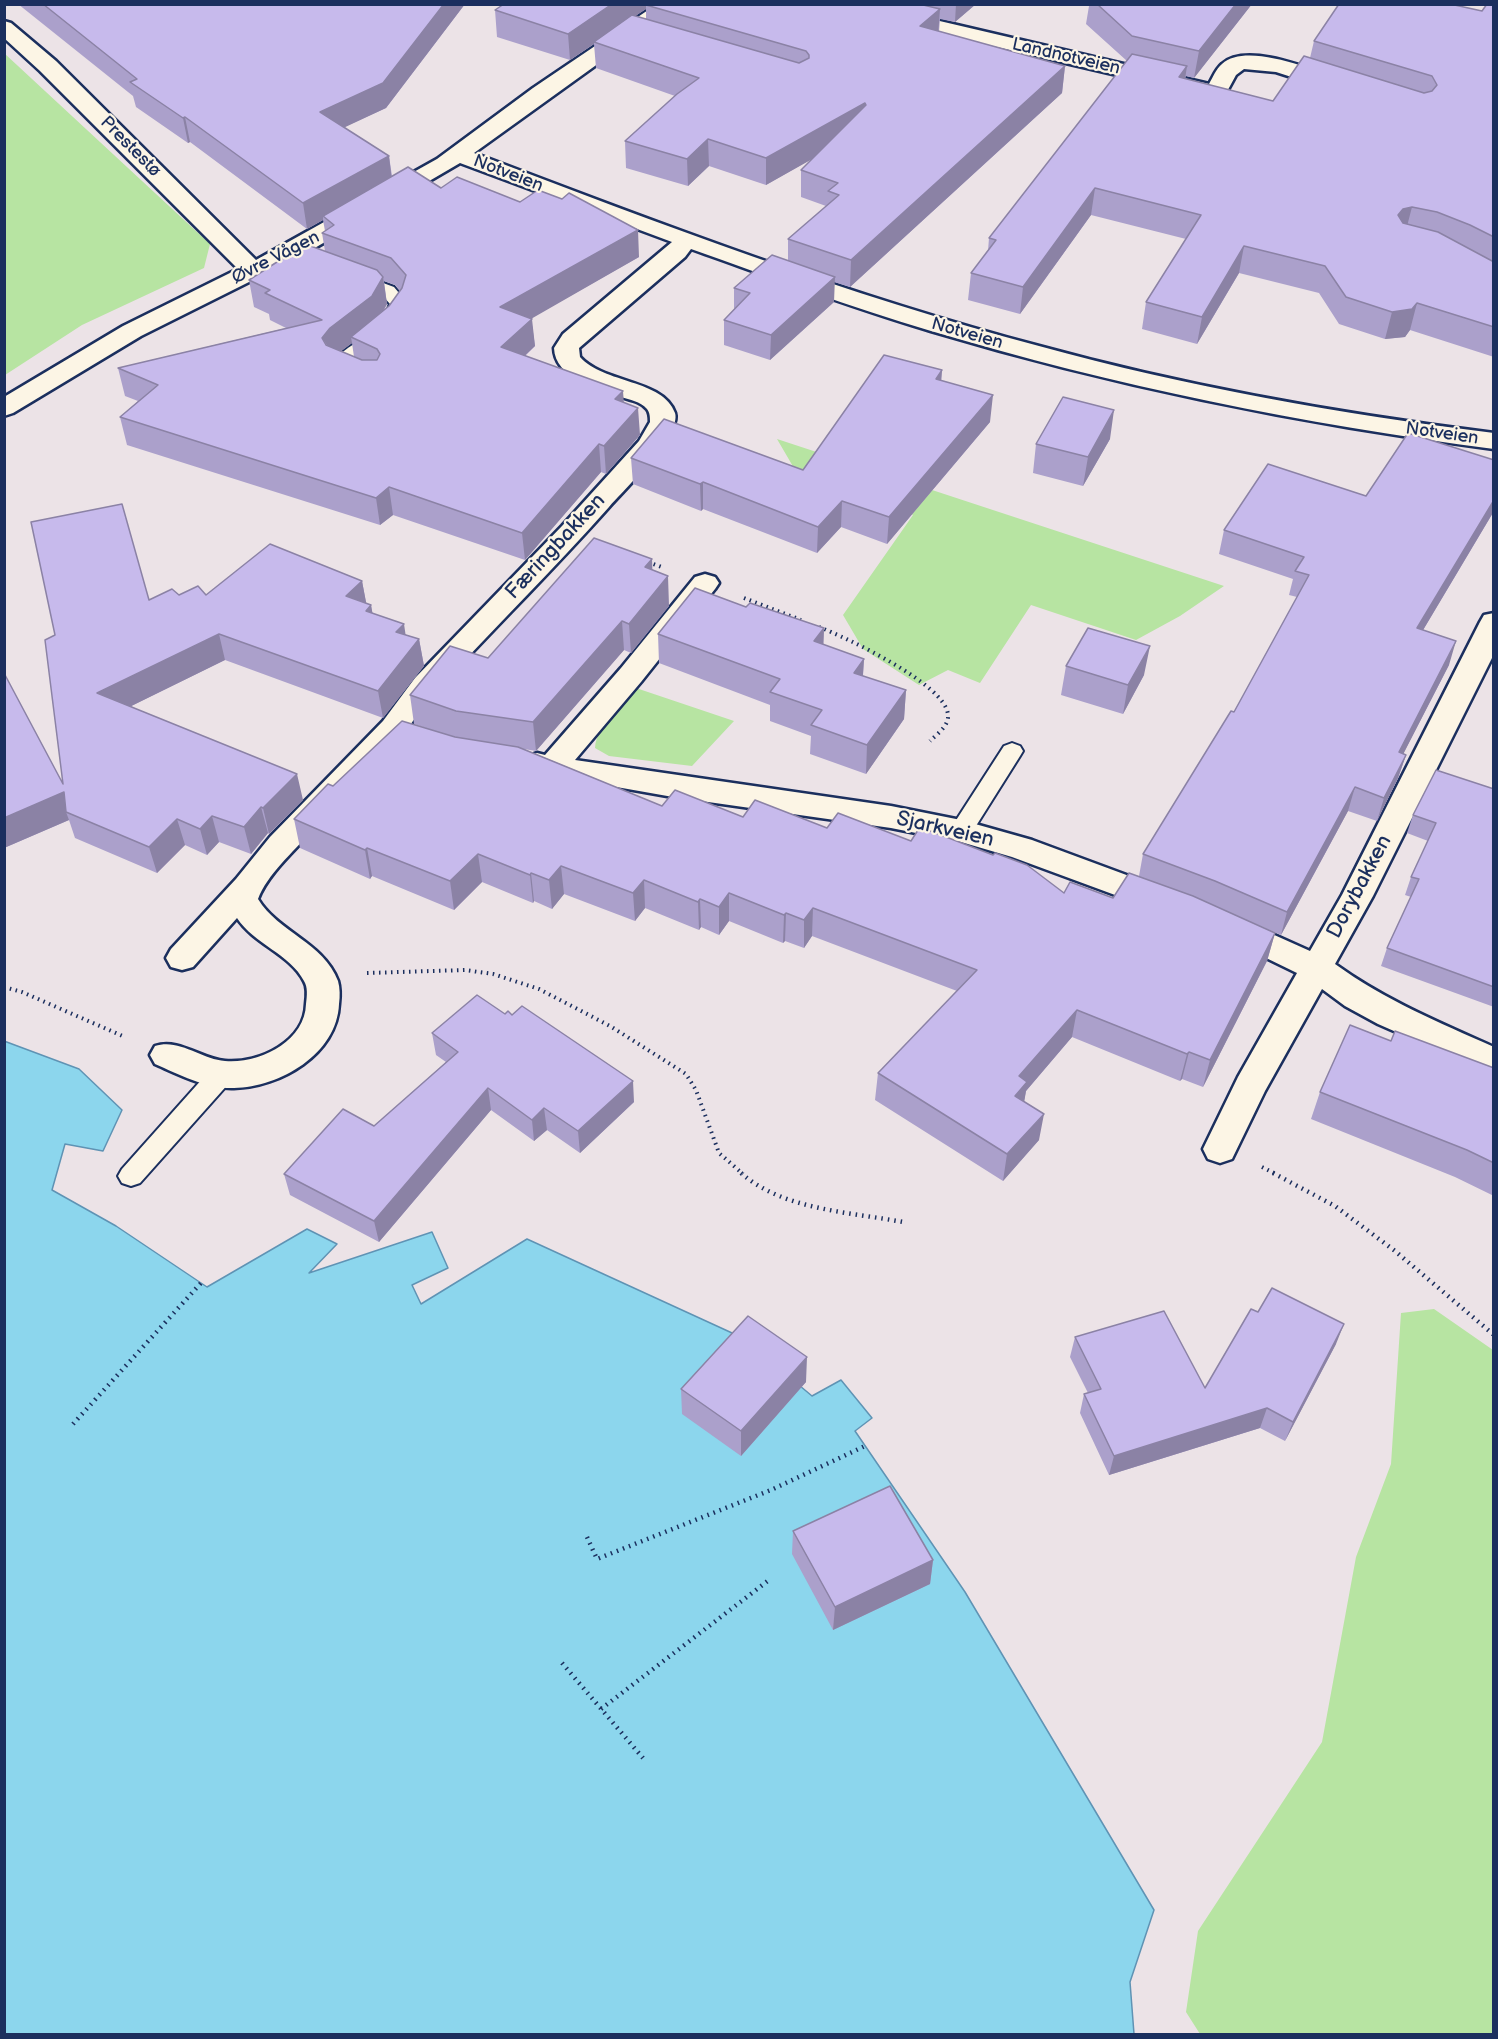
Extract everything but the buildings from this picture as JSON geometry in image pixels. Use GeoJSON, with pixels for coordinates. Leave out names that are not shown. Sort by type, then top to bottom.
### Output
{"type":"FeatureCollection","features":[{"type":"Feature","properties":{"kind":"street","name":"Øvre Vågen"},"geometry":{"type":"LineString","coordinates":[[4,408],[132,331],[253,270],[302,257],[459,155],[541,93],[670,4]]}},
{"type":"Feature","properties":{"kind":"street","name":"Landnotveien"},"geometry":{"type":"LineString","coordinates":[[838,4],[1216,92],[1231,66],[1243,62],[1263,62],[1351,90]]}},
{"type":"Feature","properties":{"kind":"street","name":"Prestestø"},"geometry":{"type":"LineString","coordinates":[[4,27],[48,66],[253,270]]}},
{"type":"Feature","properties":{"kind":"street","name":"Notveien"},"geometry":{"type":"LineString","coordinates":[[459,155],[685,240],[897,313],[1065,361],[1200,392],[1361,423],[1494,441]]}},
{"type":"Feature","properties":{"kind":"street","name":"Færingbakken"},"geometry":{"type":"LineString","coordinates":[[182,958],[288,838],[405,735],[425,685],[572,532],[650,445],[663,422],[662,414],[656,403],[648,397],[590,377],[574,367],[567,358],[565,350],[577,335],[677,252],[685,240]]}},
{"type":"Feature","properties":{"kind":"street"},"geometry":{"type":"LineString","coordinates":[[553,765],[631,675],[705,583]]}},
{"type":"Feature","properties":{"kind":"street","name":"Dorybakken"},"geometry":{"type":"LineString","coordinates":[[1220,1149],[1250,1087],[1371,868],[1494,622]]}},
{"type":"Feature","properties":{"kind":"street","name":"Sjarkveien"},"geometry":{"type":"LineString","coordinates":[[506,762],[553,765],[583,773],[891,817],[961,831],[1021,848],[1199,914],[1317,968],[1357,997],[1494,1062]]}},
{"type":"Feature","properties":{"kind":"street"},"geometry":{"type":"LineString","coordinates":[[167,1055],[221,1075],[239,1075],[256,1071],[279,1061],[300,1048],[315,1033],[324,1011],[322,981],[299,954],[263,929],[249,913],[242,900],[247,887]]}},
{"type":"Feature","properties":{"kind":"lane"},"geometry":{"type":"LineString","coordinates":[[627,33],[650,39]]}},
{"type":"Feature","properties":{"kind":"lane"},"geometry":{"type":"LineString","coordinates":[[337,272],[388,291],[399,304],[397,316],[386,328],[338,366],[364,378]]}},
{"type":"Feature","properties":{"kind":"lane"},"geometry":{"type":"LineString","coordinates":[[961,831],[1012,751]]}},
{"type":"Feature","properties":{"kind":"lane"},"geometry":{"type":"LineString","coordinates":[[131,1176],[221,1075]]}},
{"type":"Feature","properties":{"kind":"path"},"geometry":{"type":"LineString","coordinates":[[639,558],[833,632],[879,653],[917,679],[944,705],[948,713],[948,722],[930,741]]}},
{"type":"Feature","properties":{"kind":"path"},"geometry":{"type":"LineString","coordinates":[[322,981],[343,974],[465,970],[493,974],[539,989],[610,1026],[686,1074],[696,1090],[719,1153],[747,1178],[767,1190],[804,1204],[903,1222]]}},
{"type":"Feature","properties":{"kind":"path"},"geometry":{"type":"LineString","coordinates":[[4,987],[22,992],[167,1055]]}},
{"type":"Feature","properties":{"kind":"path"},"geometry":{"type":"LineString","coordinates":[[1220,1149],[1278,1174],[1335,1206],[1395,1251],[1494,1335]]}},
{"type":"Feature","properties":{"kind":"path"},"geometry":{"type":"LineString","coordinates":[[73,1424],[201,1283]]}},
{"type":"Feature","properties":{"kind":"path"},"geometry":{"type":"LineString","coordinates":[[587,1538],[597,1559],[771,1490],[865,1446]]}},
{"type":"Feature","properties":{"kind":"path"},"geometry":{"type":"LineString","coordinates":[[602,1709],[769,1580]]}},
{"type":"Feature","properties":{"kind":"path"},"geometry":{"type":"LineString","coordinates":[[562,1663],[643,1758]]}},
{"type":"Feature","properties":{"kind":"green space"},"geometry":{"type":"Polygon","coordinates":[[[4,53],[210,244],[204,268],[82,325],[5,375],[4,53]]]}},
{"type":"Feature","properties":{"kind":"green space"},"geometry":{"type":"Polygon","coordinates":[[[777,439],[1224,586],[1180,616],[1136,640],[1031,605],[980,683],[948,670],[919,685],[863,649],[843,615],[913,515],[798,475],[777,439]]]}},
{"type":"Feature","properties":{"kind":"green space"},"geometry":{"type":"Polygon","coordinates":[[[636,688],[734,721],[692,766],[609,756],[595,748],[600,731],[610,716],[636,688]]]}},
{"type":"Feature","properties":{"kind":"green space"},"geometry":{"type":"Polygon","coordinates":[[[1434,1309],[1493,1350],[1493,2034],[1200,2034],[1186,2012],[1198,1931],[1322,1742],[1356,1557],[1391,1464],[1401,1313],[1434,1309]]]}},
{"type":"Feature","properties":{"kind":"water"},"geometry":{"type":"Polygon","coordinates":[[[4,1041],[79,1069],[122,1110],[103,1151],[65,1144],[52,1190],[116,1226],[207,1287],[307,1229],[337,1244],[309,1273],[432,1232],[448,1268],[412,1285],[421,1304],[527,1239],[743,1338],[812,1396],[841,1380],[872,1418],[855,1431],[965,1592],[1154,1910],[1130,1982],[1134,2034],[5,2034],[4,1041]]]}}]}
